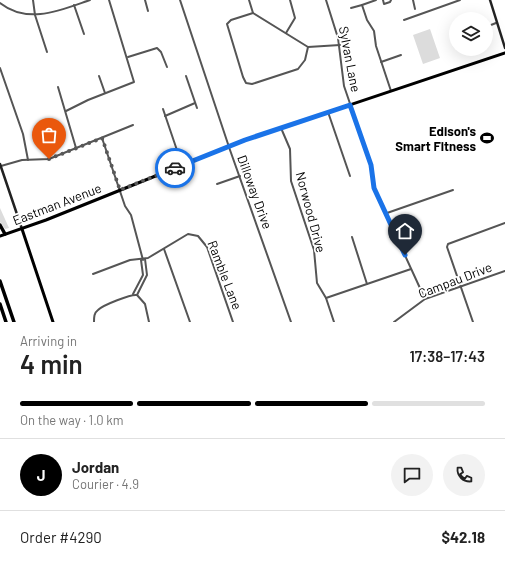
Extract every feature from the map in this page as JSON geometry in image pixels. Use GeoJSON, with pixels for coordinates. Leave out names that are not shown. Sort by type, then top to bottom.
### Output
{"type":"FeatureCollection","features":[{"type":"Feature","properties":{"kind":"highway"},"geometry":{"type":"LineString","coordinates":[[0,225],[5,234]]}},
{"type":"Feature","properties":{"kind":"highway"},"geometry":{"type":"LineString","coordinates":[[0,282],[14,322]]}},
{"type":"Feature","properties":{"kind":"highway"},"geometry":{"type":"LineString","coordinates":[[0,304],[6,322]]}},
{"type":"Feature","properties":{"kind":"main road","name":"Eastman Avenue"},"geometry":{"type":"LineString","coordinates":[[0,236],[22,229],[229,146],[505,53]]}},
{"type":"Feature","properties":{"kind":"main road"},"geometry":{"type":"LineString","coordinates":[[22,229],[53,322]]}},
{"type":"Feature","properties":{"kind":"street"},"geometry":{"type":"LineString","coordinates":[[33,0],[35,15],[47,52]]}},
{"type":"Feature","properties":{"kind":"street"},"geometry":{"type":"LineString","coordinates":[[0,3],[12,10],[35,15],[51,14],[90,0]]}},
{"type":"Feature","properties":{"kind":"street"},"geometry":{"type":"LineString","coordinates":[[66,111],[105,93],[134,82],[128,57],[109,0]]}},
{"type":"Feature","properties":{"kind":"street"},"geometry":{"type":"LineString","coordinates":[[144,0],[148,11]]}},
{"type":"Feature","properties":{"kind":"street","name":"Dilloway Drive"},"geometry":{"type":"LineString","coordinates":[[180,0],[229,146],[291,322]]}},
{"type":"Feature","properties":{"kind":"street"},"geometry":{"type":"LineString","coordinates":[[249,0],[253,13],[308,46],[340,45]]}},
{"type":"Feature","properties":{"kind":"street"},"geometry":{"type":"LineString","coordinates":[[286,33],[295,18],[290,0]]}},
{"type":"Feature","properties":{"kind":"street","name":"Sylvan Lane"},"geometry":{"type":"LineString","coordinates":[[326,0],[340,45],[342,77],[371,165],[374,188],[387,213],[425,299]]}},
{"type":"Feature","properties":{"kind":"street"},"geometry":{"type":"LineString","coordinates":[[351,8],[376,0]]}},
{"type":"Feature","properties":{"kind":"street"},"geometry":{"type":"LineString","coordinates":[[383,0],[384,4],[390,2],[390,0]]}},
{"type":"Feature","properties":{"kind":"street"},"geometry":{"type":"LineString","coordinates":[[413,0],[415,9]]}},
{"type":"Feature","properties":{"kind":"street"},"geometry":{"type":"LineString","coordinates":[[404,20],[460,0]]}},
{"type":"Feature","properties":{"kind":"street"},"geometry":{"type":"LineString","coordinates":[[490,0],[505,48]]}},
{"type":"Feature","properties":{"kind":"street"},"geometry":{"type":"LineString","coordinates":[[74,5],[84,34]]}},
{"type":"Feature","properties":{"kind":"street"},"geometry":{"type":"LineString","coordinates":[[362,5],[367,20],[374,32],[376,46],[391,91]]}},
{"type":"Feature","properties":{"kind":"street"},"geometry":{"type":"LineString","coordinates":[[253,13],[232,20],[227,24],[243,78],[246,83],[252,84],[298,69],[305,60],[308,46]]}},
{"type":"Feature","properties":{"kind":"street"},"geometry":{"type":"LineString","coordinates":[[128,57],[157,48],[161,52],[167,67]]}},
{"type":"Feature","properties":{"kind":"street"},"geometry":{"type":"LineString","coordinates":[[381,62],[401,55]]}},
{"type":"Feature","properties":{"kind":"street"},"geometry":{"type":"LineString","coordinates":[[0,68],[23,134],[28,160]]}},
{"type":"Feature","properties":{"kind":"street"},"geometry":{"type":"LineString","coordinates":[[99,76],[105,93]]}},
{"type":"Feature","properties":{"kind":"street"},"geometry":{"type":"LineString","coordinates":[[186,76],[197,108]]}},
{"type":"Feature","properties":{"kind":"street"},"geometry":{"type":"LineString","coordinates":[[58,87],[76,148]]}},
{"type":"Feature","properties":{"kind":"street"},"geometry":{"type":"LineString","coordinates":[[165,116],[195,103]]}},
{"type":"Feature","properties":{"kind":"street"},"geometry":{"type":"LineString","coordinates":[[163,109],[182,165]]}},
{"type":"Feature","properties":{"kind":"street"},"geometry":{"type":"LineString","coordinates":[[328,112],[350,176]]}},
{"type":"Feature","properties":{"kind":"street"},"geometry":{"type":"LineString","coordinates":[[22,229],[0,165],[16,161],[49,159],[133,126]]}},
{"type":"Feature","properties":{"kind":"street","name":"Norwood Drive"},"geometry":{"type":"LineString","coordinates":[[281,128],[290,149],[291,181],[314,250],[317,283],[326,298],[334,322]]}},
{"type":"Feature","properties":{"kind":"street"},"geometry":{"type":"LineString","coordinates":[[102,138],[120,190],[131,215],[147,275],[137,295]]}},
{"type":"Feature","properties":{"kind":"street"},"geometry":{"type":"LineString","coordinates":[[217,184],[240,176]]}},
{"type":"Feature","properties":{"kind":"street"},"geometry":{"type":"LineString","coordinates":[[387,213],[453,190]]}},
{"type":"Feature","properties":{"kind":"street"},"geometry":{"type":"LineString","coordinates":[[473,322],[447,247],[450,243],[505,223]]}},
{"type":"Feature","properties":{"kind":"street","name":"Ramble Lane"},"geometry":{"type":"LineString","coordinates":[[164,249],[185,235],[191,234],[198,236],[207,247],[233,322]]}},
{"type":"Feature","properties":{"kind":"street"},"geometry":{"type":"LineString","coordinates":[[352,237],[367,284]]}},
{"type":"Feature","properties":{"kind":"street"},"geometry":{"type":"LineString","coordinates":[[93,274],[130,260],[143,260],[164,249],[190,322]]}},
{"type":"Feature","properties":{"kind":"street"},"geometry":{"type":"LineString","coordinates":[[133,294],[142,275],[143,260]]}},
{"type":"Feature","properties":{"kind":"street"},"geometry":{"type":"LineString","coordinates":[[326,298],[411,269]]}},
{"type":"Feature","properties":{"kind":"street","name":"Campau Drive"},"geometry":{"type":"LineString","coordinates":[[394,322],[425,299],[505,271]]}},
{"type":"Feature","properties":{"kind":"street"},"geometry":{"type":"LineString","coordinates":[[94,322],[95,313],[100,308],[133,294],[137,295],[145,304],[149,322]]}},
{"type":"Feature","properties":{"kind":"shaded area"},"geometry":{"type":"Polygon","coordinates":[[[430,29],[440,58],[423,64],[413,35],[430,29]]]}},
{"type":"Feature","properties":{"kind":"shaded area"},"geometry":{"type":"Polygon","coordinates":[[[0,208],[9,228],[5,229],[0,222],[0,208]]]}},
{"type":"Feature","properties":{"kind":"way so far"},"geometry":{"type":"LineString","coordinates":[[49,159],[102,138],[120,190],[175,168]]}},
{"type":"Feature","properties":{"kind":"place","name":"Edison's Smart Fitness"},"geometry":{"type":"Point","coordinates":[487,138]}},
{"type":"Feature","properties":{"kind":"route"},"geometry":{"type":"LineString","coordinates":[[175,168],[245,140],[350,105],[367,151],[371,165],[374,188],[387,213],[405,255]]}}]}
